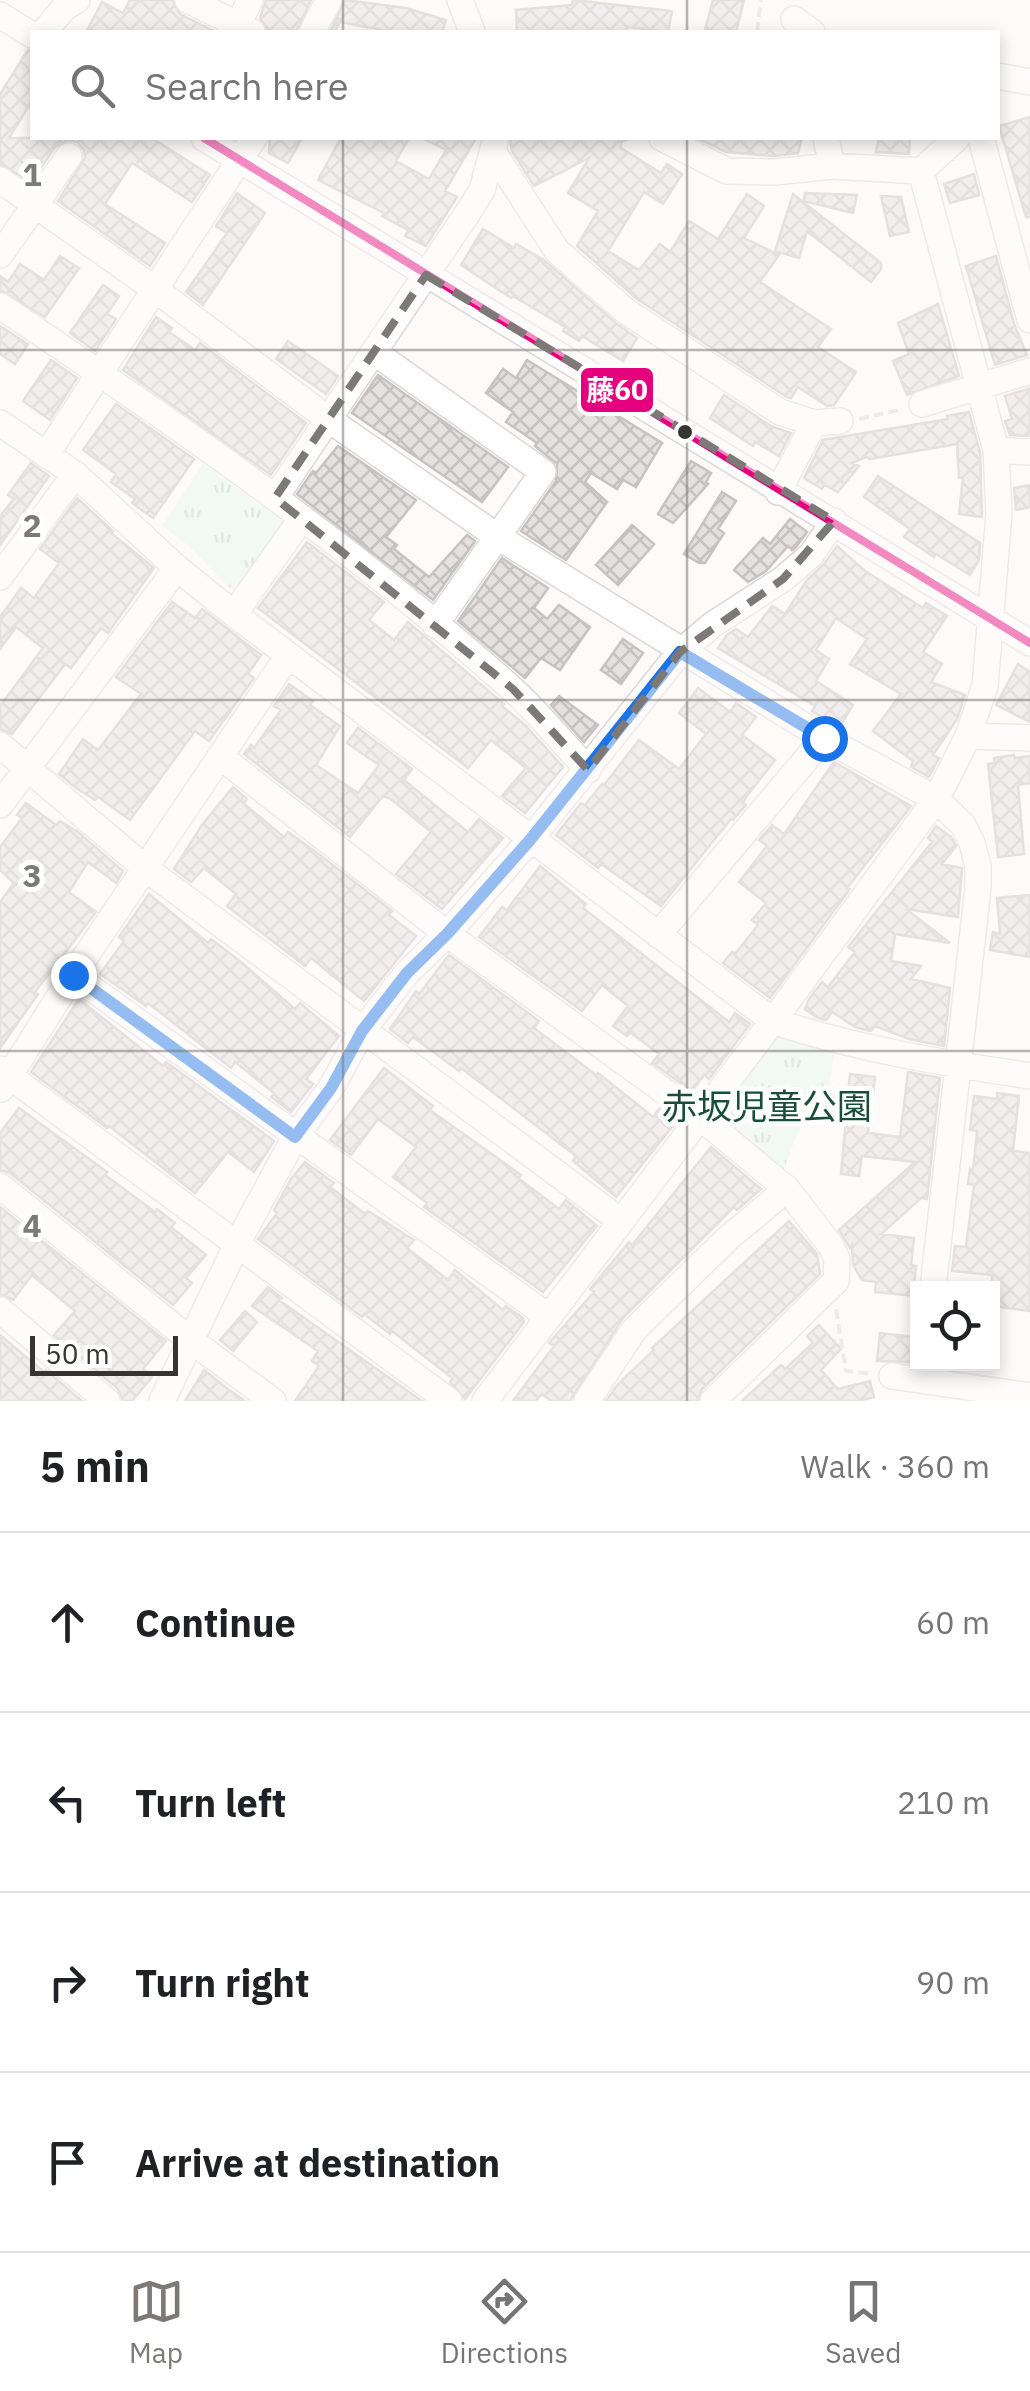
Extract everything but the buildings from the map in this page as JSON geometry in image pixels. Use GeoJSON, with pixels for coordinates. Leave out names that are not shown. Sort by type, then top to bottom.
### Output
{"type":"FeatureCollection","features":[{"type":"Feature","properties":{"kind":"street"},"geometry":{"type":"LineString","coordinates":[[46,30],[64,8],[77,0]]}},
{"type":"Feature","properties":{"kind":"street"},"geometry":{"type":"LineString","coordinates":[[188,0],[245,29],[250,0]]}},
{"type":"Feature","properties":{"kind":"street"},"geometry":{"type":"LineString","coordinates":[[313,30],[330,0]]}},
{"type":"Feature","properties":{"kind":"street"},"geometry":{"type":"LineString","coordinates":[[460,0],[471,30]]}},
{"type":"Feature","properties":{"kind":"street"},"geometry":{"type":"LineString","coordinates":[[0,15],[30,33]]}},
{"type":"Feature","properties":{"kind":"street"},"geometry":{"type":"LineString","coordinates":[[212,140],[248,149],[426,275],[1030,644]]}},
{"type":"Feature","properties":{"kind":"street"},"geometry":{"type":"LineString","coordinates":[[666,140],[727,171],[775,172],[832,166],[921,171],[955,140]]}},
{"type":"Feature","properties":{"kind":"street"},"geometry":{"type":"LineString","coordinates":[[826,140],[832,166]]}},
{"type":"Feature","properties":{"kind":"street"},"geometry":{"type":"LineString","coordinates":[[982,140],[1030,320]]}},
{"type":"Feature","properties":{"kind":"street"},"geometry":{"type":"LineString","coordinates":[[275,498],[482,190],[494,145]]}},
{"type":"Feature","properties":{"kind":"street"},"geometry":{"type":"LineString","coordinates":[[494,145],[557,251],[589,282],[627,312],[780,412],[814,422],[840,421]]}},
{"type":"Feature","properties":{"kind":"street"},"geometry":{"type":"LineString","coordinates":[[46,454],[248,149]]}},
{"type":"Feature","properties":{"kind":"street"},"geometry":{"type":"LineString","coordinates":[[0,255],[70,156]]}},
{"type":"Feature","properties":{"kind":"street"},"geometry":{"type":"LineString","coordinates":[[485,1401],[936,800],[968,736],[984,686],[1000,486],[996,450],[921,171]]}},
{"type":"Feature","properties":{"kind":"street"},"geometry":{"type":"LineString","coordinates":[[0,180],[498,538],[680,652],[936,800],[963,825],[978,866],[978,888],[934,1281]]}},
{"type":"Feature","properties":{"kind":"street"},"geometry":{"type":"LineString","coordinates":[[0,306],[302,518],[513,689],[588,770]]}},
{"type":"Feature","properties":{"kind":"street"},"geometry":{"type":"LineString","coordinates":[[374,352],[543,472],[435,624]]}},
{"type":"Feature","properties":{"kind":"street"},"geometry":{"type":"LineString","coordinates":[[922,404],[1030,370]]}},
{"type":"Feature","properties":{"kind":"street"},"geometry":{"type":"LineString","coordinates":[[778,492],[814,422]]}},
{"type":"Feature","properties":{"kind":"street"},"geometry":{"type":"LineString","coordinates":[[0,424],[75,474],[177,568],[288,656],[773,1022],[956,1065],[1030,1076]]}},
{"type":"Feature","properties":{"kind":"street"},"geometry":{"type":"LineString","coordinates":[[996,450],[1030,452]]}},
{"type":"Feature","properties":{"kind":"street"},"geometry":{"type":"LineString","coordinates":[[0,576],[75,474]]}},
{"type":"Feature","properties":{"kind":"street"},"geometry":{"type":"LineString","coordinates":[[234,614],[302,518]]}},
{"type":"Feature","properties":{"kind":"street"},"geometry":{"type":"LineString","coordinates":[[162,1401],[238,1242],[295,1137],[331,1088],[362,1031],[407,973],[530,840],[680,652],[784,579],[811,555],[834,521]]}},
{"type":"Feature","properties":{"kind":"street"},"geometry":{"type":"LineString","coordinates":[[0,805],[177,568]]}},
{"type":"Feature","properties":{"kind":"street"},"geometry":{"type":"LineString","coordinates":[[288,656],[3,1078],[238,1242],[449,1401]]}},
{"type":"Feature","properties":{"kind":"street"},"geometry":{"type":"LineString","coordinates":[[968,736],[1030,738]]}},
{"type":"Feature","properties":{"kind":"street"},"geometry":{"type":"LineString","coordinates":[[658,935],[824,738]]}},
{"type":"Feature","properties":{"kind":"street"},"geometry":{"type":"LineString","coordinates":[[0,745],[145,868],[621,1221]]}},
{"type":"Feature","properties":{"kind":"street"},"geometry":{"type":"LineString","coordinates":[[221,758],[447,934],[700,1117],[788,1188],[838,1259],[836,1280],[713,1401]]}},
{"type":"Feature","properties":{"kind":"street"},"geometry":{"type":"LineString","coordinates":[[73,975],[548,1317]]}},
{"type":"Feature","properties":{"kind":"street"},"geometry":{"type":"LineString","coordinates":[[0,1186],[273,1401]]}},
{"type":"Feature","properties":{"kind":"street"},"geometry":{"type":"LineString","coordinates":[[586,1401],[634,1330],[727,1239],[788,1188]]}},
{"type":"Feature","properties":{"kind":"street"},"geometry":{"type":"LineString","coordinates":[[0,1310],[107,1401]]}},
{"type":"Feature","properties":{"kind":"street"},"geometry":{"type":"LineString","coordinates":[[892,1376],[924,1372],[1030,1396]]}},
{"type":"Feature","properties":{"kind":"path"},"geometry":{"type":"LineString","coordinates":[[756,30],[761,0]]}},
{"type":"Feature","properties":{"kind":"path"},"geometry":{"type":"LineString","coordinates":[[840,421],[874,418],[922,404]]}},
{"type":"Feature","properties":{"kind":"path"},"geometry":{"type":"LineString","coordinates":[[827,1292],[835,1305],[846,1371],[892,1376]]}},
{"type":"Feature","properties":{"kind":"highlighted area"},"geometry":{"type":"Polygon","coordinates":[[[426,275],[834,521],[783,579],[680,652],[588,770],[513,689],[275,498],[426,275]]]}},
{"type":"Feature","properties":{"kind":"green space"},"geometry":{"type":"Polygon","coordinates":[[[203,464],[288,525],[237,595],[188,545],[162,526],[203,464]]]}},
{"type":"Feature","properties":{"kind":"green space","name":"赤坂児童公園"},"geometry":{"type":"Polygon","coordinates":[[[783,1025],[837,1039],[824,1112],[808,1105],[782,1174],[718,1111],[783,1025]]]}},
{"type":"Feature","properties":{"kind":"transit line","name":"藤60"},"geometry":{"type":"LineString","coordinates":[[207,140],[1030,643]]}},
{"type":"Feature","properties":{"kind":"route"},"geometry":{"type":"LineString","coordinates":[[73,975],[295,1137],[331,1088],[362,1031],[407,973],[530,840],[680,652],[824,738]]}}]}
